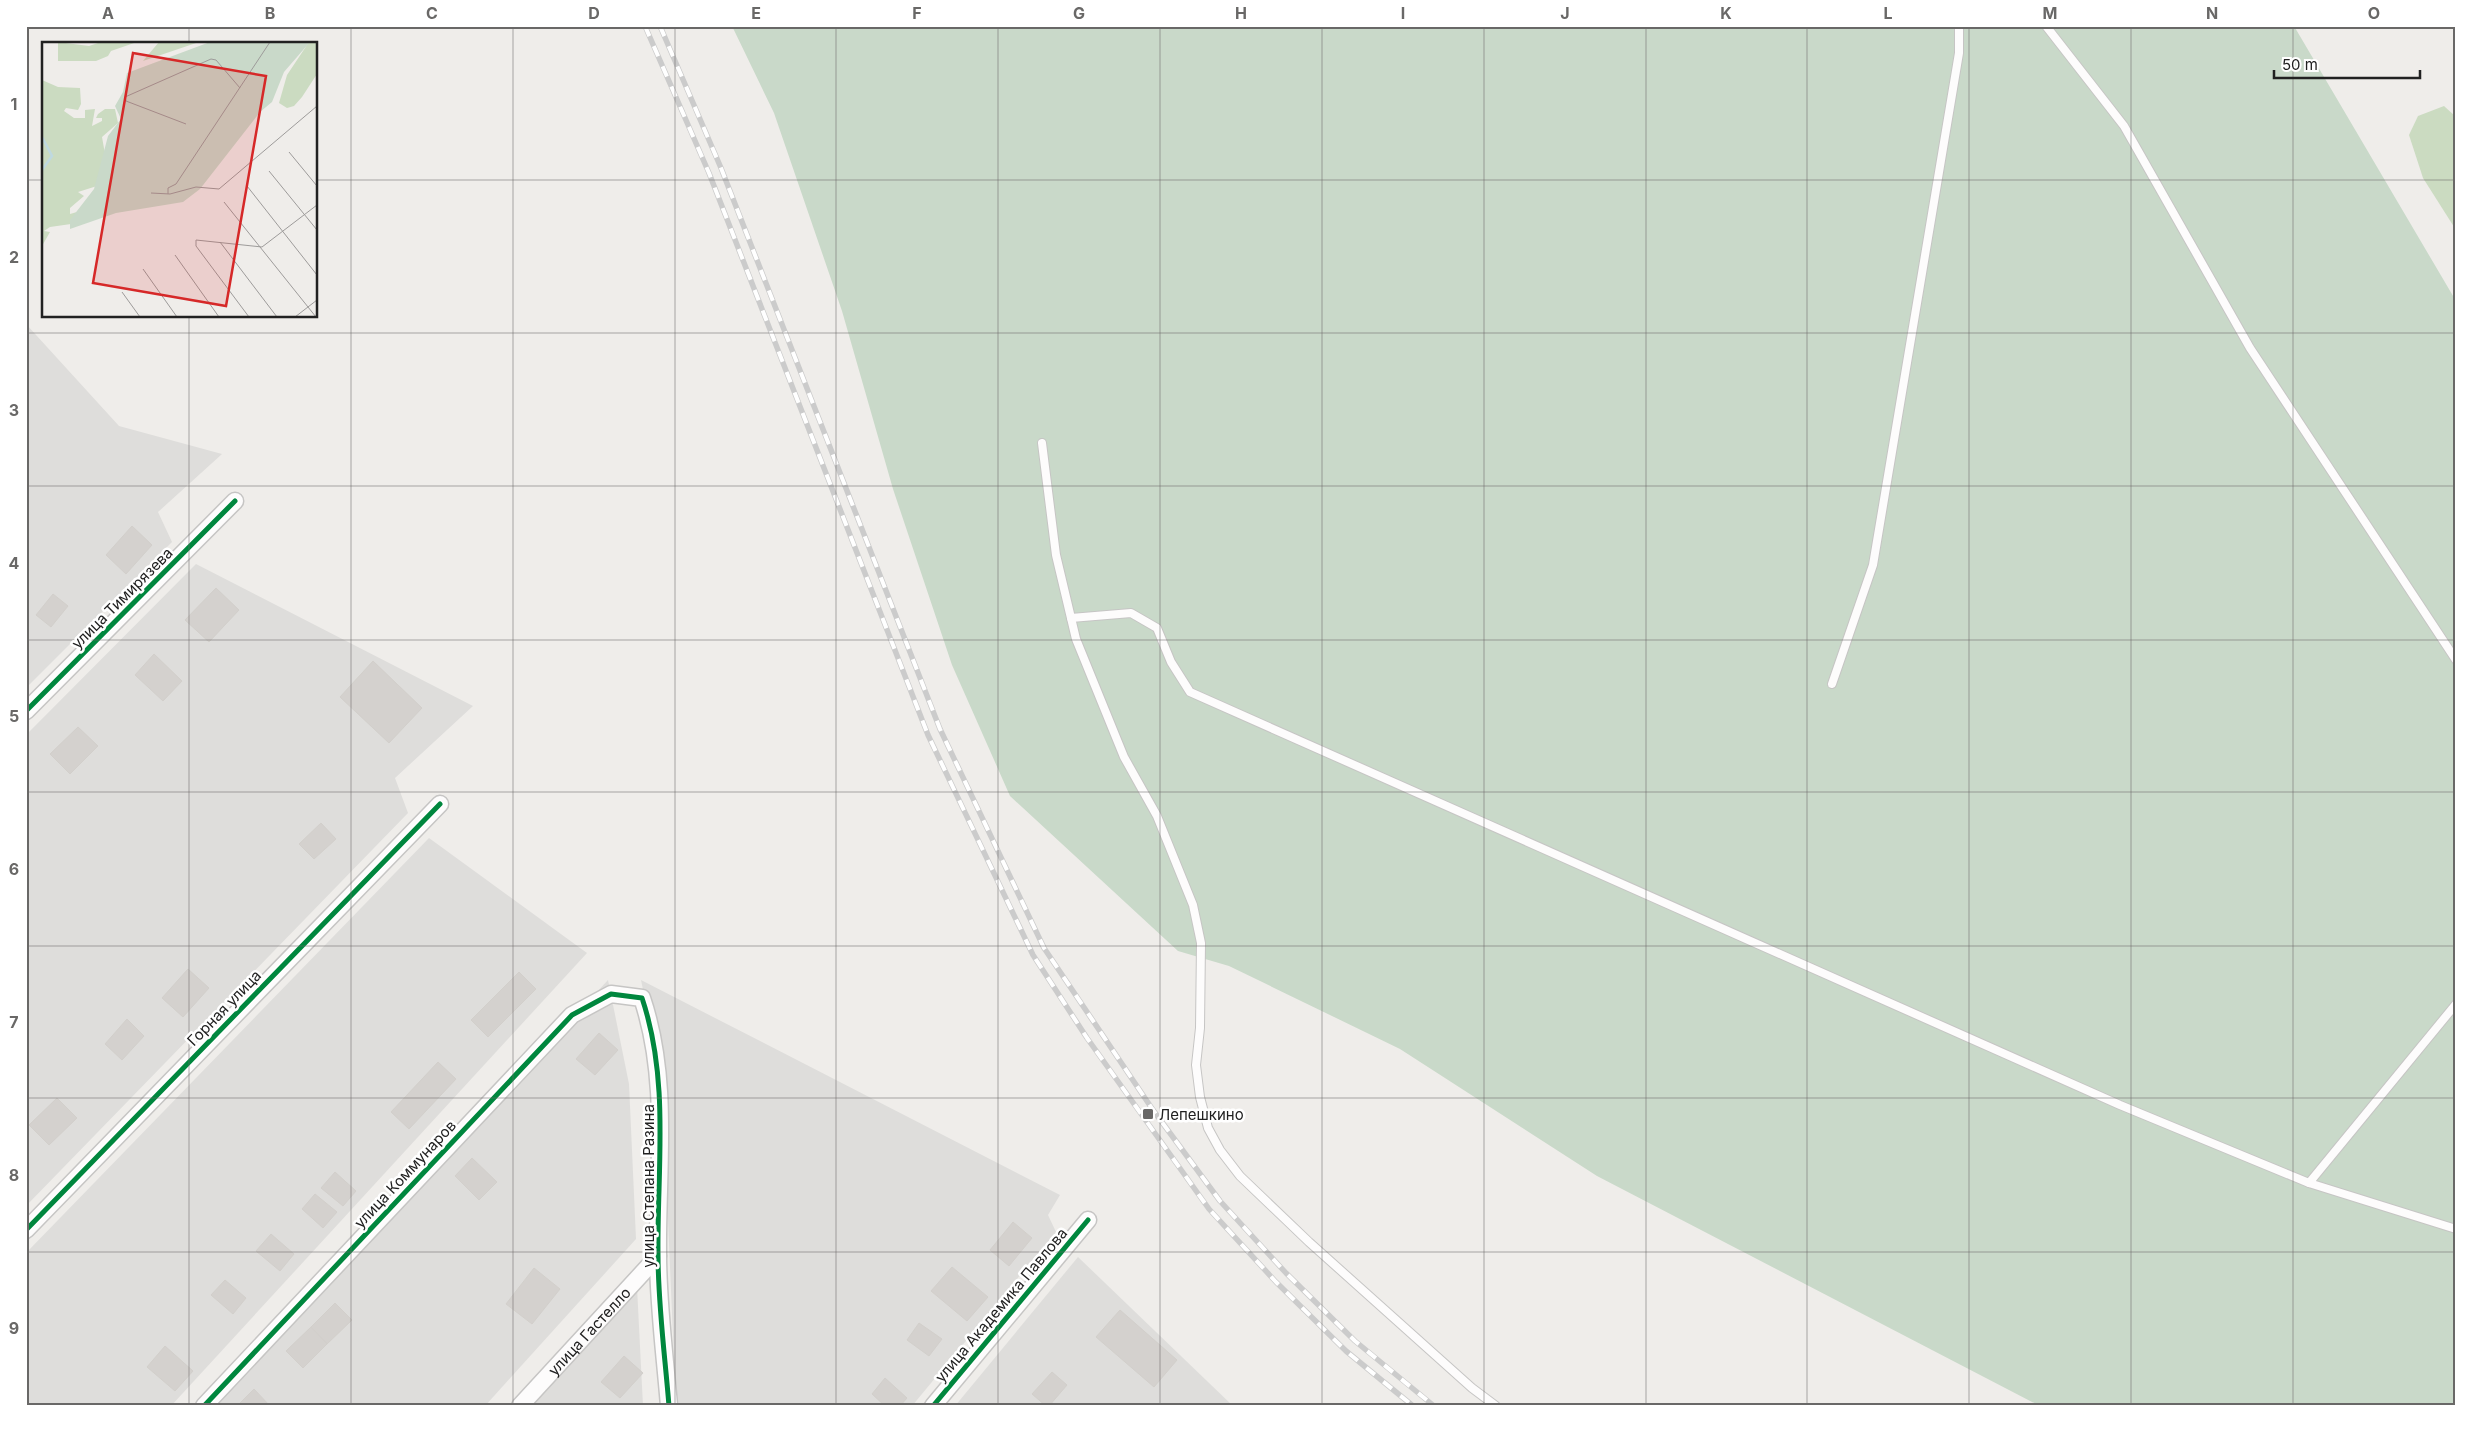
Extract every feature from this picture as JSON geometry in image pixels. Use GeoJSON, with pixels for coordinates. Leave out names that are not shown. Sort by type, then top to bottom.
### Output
{"type":"FeatureCollection","features":[{"type":"Feature","properties":{"kind":"street","name":"улица Тимирязева"},"geometry":{"type":"LineString","coordinates":[[26,711],[235,501]]}},
{"type":"Feature","properties":{"kind":"street","name":"Горная улица"},"geometry":{"type":"LineString","coordinates":[[26,1230],[440,804]]}},
{"type":"Feature","properties":{"kind":"street","name":"улица Коммунаров"},"geometry":{"type":"LineString","coordinates":[[204,1406],[572,1015],[611,994],[642,998]]}},
{"type":"Feature","properties":{"kind":"street","name":"улица Степана Разина"},"geometry":{"type":"LineString","coordinates":[[642,998],[651,1025],[661,1102],[658,1256],[668,1406]]}},
{"type":"Feature","properties":{"kind":"street","name":"улица Академика Павлова"},"geometry":{"type":"LineString","coordinates":[[933,1406],[1088,1220]]}},
{"type":"Feature","properties":{"kind":"street","name":"улица Гастелло"},"geometry":{"type":"LineString","coordinates":[[520,1406],[658,1256]]}},
{"type":"Feature","properties":{"kind":"lane"},"geometry":{"type":"LineString","coordinates":[[1832,684],[1873,565],[1959,53],[1959,26]]}},
{"type":"Feature","properties":{"kind":"lane"},"geometry":{"type":"LineString","coordinates":[[2046,26],[2124,126],[2250,348],[2456,660]]}},
{"type":"Feature","properties":{"kind":"lane"},"geometry":{"type":"LineString","coordinates":[[1042,443],[1056,555],[1076,639],[1124,757],[1157,816],[1193,905],[1201,943],[1200,1028],[1196,1065],[1200,1097],[1208,1128],[1220,1150],[1247,1183],[1309,1242],[1442,1361],[1496,1406]]}},
{"type":"Feature","properties":{"kind":"lane"},"geometry":{"type":"LineString","coordinates":[[1071,618],[1131,613],[1157,628],[1172,662],[1190,692],[2111,1101],[2309,1183],[2456,1229]]}},
{"type":"Feature","properties":{"kind":"lane"},"geometry":{"type":"LineString","coordinates":[[2309,1183],[2456,1004]]}},
{"type":"Feature","properties":{"kind":"shaded area"},"geometry":{"type":"Polygon","coordinates":[[[26,324],[119,426],[222,454],[158,512],[172,542],[26,688],[26,324]]]}},
{"type":"Feature","properties":{"kind":"shaded area"},"geometry":{"type":"Polygon","coordinates":[[[196,564],[473,706],[395,778],[408,813],[26,1206],[26,735],[196,564]]]}},
{"type":"Feature","properties":{"kind":"shaded area"},"geometry":{"type":"Polygon","coordinates":[[[429,838],[587,953],[171,1406],[26,1406],[26,1253],[429,838]]]}},
{"type":"Feature","properties":{"kind":"shaded area"},"geometry":{"type":"Polygon","coordinates":[[[608,980],[629,1084],[636,1239],[485,1406],[216,1406],[608,980]]]}},
{"type":"Feature","properties":{"kind":"shaded area"},"geometry":{"type":"Polygon","coordinates":[[[641,980],[1060,1195],[1048,1215],[1056,1232],[912,1406],[676,1406],[662,1081],[641,980]]]}},
{"type":"Feature","properties":{"kind":"shaded area"},"geometry":{"type":"Polygon","coordinates":[[[1078,1257],[1233,1406],[955,1406],[1078,1257]]]}},
{"type":"Feature","properties":{"kind":"shaded area"},"geometry":{"type":"Polygon","coordinates":[[[637,1287],[643,1406],[530,1406],[637,1287]]]}},
{"type":"Feature","properties":{"kind":"green space"},"geometry":{"type":"Polygon","coordinates":[[[732,26],[2294,26],[2456,301],[2456,1406],[2040,1406],[1597,1176],[1400,1049],[1229,966],[1178,951],[1010,796],[952,665],[893,489],[842,311],[774,113],[732,26]]]}},
{"type":"Feature","properties":{"kind":"green space"},"geometry":{"type":"Polygon","coordinates":[[[2444,106],[2456,117],[2456,230],[2423,178],[2409,135],[2418,116],[2444,106]]]}},
{"type":"Feature","properties":{"kind":"building"},"geometry":{"type":"Polygon","coordinates":[[[132,526],[152,545],[126,574],[106,555],[132,526]]]}},
{"type":"Feature","properties":{"kind":"building"},"geometry":{"type":"Polygon","coordinates":[[[216,588],[239,610],[209,642],[185,620],[216,588]]]}},
{"type":"Feature","properties":{"kind":"building"},"geometry":{"type":"Polygon","coordinates":[[[53,594],[68,606],[51,627],[36,615],[53,594]]]}},
{"type":"Feature","properties":{"kind":"building"},"geometry":{"type":"Polygon","coordinates":[[[154,654],[182,681],[163,701],[135,675],[154,654]]]}},
{"type":"Feature","properties":{"kind":"building"},"geometry":{"type":"Polygon","coordinates":[[[373,661],[422,708],[389,743],[340,697],[373,661]]]}},
{"type":"Feature","properties":{"kind":"building"},"geometry":{"type":"Polygon","coordinates":[[[78,727],[98,746],[70,774],[50,754],[78,727]]]}},
{"type":"Feature","properties":{"kind":"building"},"geometry":{"type":"Polygon","coordinates":[[[321,823],[336,839],[314,859],[299,844],[321,823]]]}},
{"type":"Feature","properties":{"kind":"building"},"geometry":{"type":"Polygon","coordinates":[[[188,969],[209,988],[183,1017],[162,998],[188,969]]]}},
{"type":"Feature","properties":{"kind":"building"},"geometry":{"type":"Polygon","coordinates":[[[519,972],[536,989],[488,1037],[471,1020],[519,972]]]}},
{"type":"Feature","properties":{"kind":"building"},"geometry":{"type":"Polygon","coordinates":[[[127,1019],[144,1036],[122,1060],[105,1044],[127,1019]]]}},
{"type":"Feature","properties":{"kind":"building"},"geometry":{"type":"Polygon","coordinates":[[[599,1033],[618,1050],[595,1075],[576,1059],[599,1033]]]}},
{"type":"Feature","properties":{"kind":"building"},"geometry":{"type":"Polygon","coordinates":[[[438,1062],[456,1079],[409,1129],[391,1112],[438,1062]]]}},
{"type":"Feature","properties":{"kind":"building"},"geometry":{"type":"Polygon","coordinates":[[[57,1098],[77,1118],[49,1145],[29,1125],[57,1098]]]}},
{"type":"Feature","properties":{"kind":"building"},"geometry":{"type":"Polygon","coordinates":[[[472,1158],[497,1182],[479,1200],[455,1176],[472,1158]]]}},
{"type":"Feature","properties":{"kind":"building"},"geometry":{"type":"Polygon","coordinates":[[[335,1172],[356,1191],[343,1206],[321,1188],[335,1172]]]}},
{"type":"Feature","properties":{"kind":"building"},"geometry":{"type":"Polygon","coordinates":[[[315,1194],[337,1212],[323,1228],[302,1209],[315,1194]]]}},
{"type":"Feature","properties":{"kind":"building"},"geometry":{"type":"Polygon","coordinates":[[[1013,1222],[1032,1238],[1009,1266],[990,1250],[1013,1222]]]}},
{"type":"Feature","properties":{"kind":"building"},"geometry":{"type":"Polygon","coordinates":[[[271,1234],[294,1254],[280,1271],[256,1251],[271,1234]]]}},
{"type":"Feature","properties":{"kind":"building"},"geometry":{"type":"Polygon","coordinates":[[[952,1267],[988,1297],[967,1321],[931,1291],[952,1267]]]}},
{"type":"Feature","properties":{"kind":"building"},"geometry":{"type":"Polygon","coordinates":[[[534,1268],[560,1289],[532,1324],[506,1304],[534,1268]]]}},
{"type":"Feature","properties":{"kind":"building"},"geometry":{"type":"Polygon","coordinates":[[[225,1280],[246,1298],[233,1314],[211,1295],[225,1280]]]}},
{"type":"Feature","properties":{"kind":"building"},"geometry":{"type":"Polygon","coordinates":[[[335,1303],[352,1320],[327,1344],[311,1327],[335,1303]]]}},
{"type":"Feature","properties":{"kind":"building"},"geometry":{"type":"Polygon","coordinates":[[[1120,1310],[1177,1360],[1154,1387],[1096,1337],[1120,1310]]]}},
{"type":"Feature","properties":{"kind":"building"},"geometry":{"type":"Polygon","coordinates":[[[919,1323],[942,1339],[929,1356],[907,1340],[919,1323]]]}},
{"type":"Feature","properties":{"kind":"building"},"geometry":{"type":"Polygon","coordinates":[[[311,1327],[327,1344],[303,1368],[286,1351],[311,1327]]]}},
{"type":"Feature","properties":{"kind":"building"},"geometry":{"type":"Polygon","coordinates":[[[165,1346],[193,1371],[175,1391],[147,1367],[165,1346]]]}},
{"type":"Feature","properties":{"kind":"building"},"geometry":{"type":"Polygon","coordinates":[[[624,1356],[643,1373],[620,1398],[601,1382],[624,1356]]]}},
{"type":"Feature","properties":{"kind":"building"},"geometry":{"type":"Polygon","coordinates":[[[1052,1372],[1067,1385],[1049,1406],[1046,1406],[1032,1394],[1052,1372]]]}},
{"type":"Feature","properties":{"kind":"building"},"geometry":{"type":"Polygon","coordinates":[[[885,1378],[907,1398],[900,1406],[885,1406],[872,1394],[885,1378]]]}},
{"type":"Feature","properties":{"kind":"building"},"geometry":{"type":"Polygon","coordinates":[[[254,1389],[270,1406],[237,1406],[254,1389]]]}},
{"type":"Feature","properties":{"kind":"railway"},"geometry":{"type":"LineString","coordinates":[[645,26],[709,173],[928,735],[1033,955],[1087,1038],[1209,1209],[1276,1282],[1346,1351],[1413,1406]]}},
{"type":"Feature","properties":{"kind":"railway"},"geometry":{"type":"LineString","coordinates":[[660,26],[721,168],[940,729],[1044,948],[1153,1110],[1220,1201],[1286,1273],[1355,1341],[1434,1406]]}},
{"type":"Feature","properties":{"kind":"cycle path"},"geometry":{"type":"LineString","coordinates":[[26,711],[235,501]]}},
{"type":"Feature","properties":{"kind":"cycle path"},"geometry":{"type":"LineString","coordinates":[[26,1230],[440,804]]}},
{"type":"Feature","properties":{"kind":"cycle path"},"geometry":{"type":"LineString","coordinates":[[204,1406],[572,1015],[611,994],[642,998],[651,1029],[656,1061],[660,1125],[658,1273],[669,1406]]}},
{"type":"Feature","properties":{"kind":"cycle path"},"geometry":{"type":"LineString","coordinates":[[933,1406],[1088,1220]]}},
{"type":"Feature","properties":{"kind":"place","name":"Лепешкино"},"geometry":{"type":"Point","coordinates":[1148,1114]}}]}
